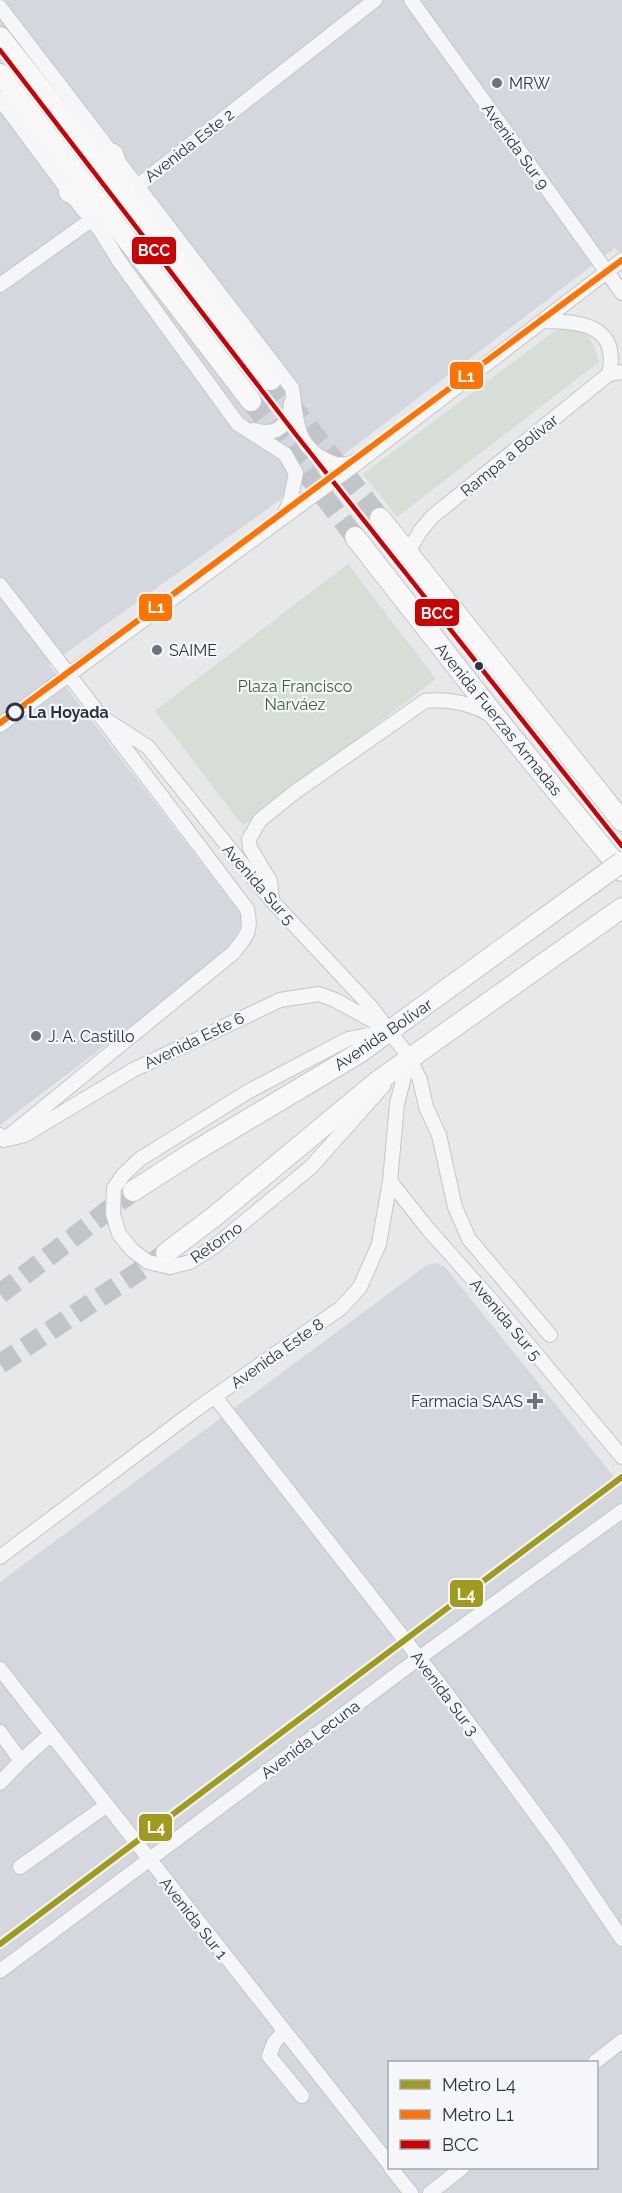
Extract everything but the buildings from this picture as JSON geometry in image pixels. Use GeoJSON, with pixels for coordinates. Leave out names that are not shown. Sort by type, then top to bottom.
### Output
{"type":"FeatureCollection","features":[{"type":"Feature","properties":{"kind":"main road"},"geometry":{"type":"LineString","coordinates":[[0,37],[131,190],[271,380]]}},
{"type":"Feature","properties":{"kind":"main road"},"geometry":{"type":"LineString","coordinates":[[0,74],[76,173],[99,215],[251,401]]}},
{"type":"Feature","properties":{"kind":"main road"},"geometry":{"type":"LineString","coordinates":[[69,192],[99,215]]}},
{"type":"Feature","properties":{"kind":"main road","name":"Avenida Fuerzas Armadas"},"geometry":{"type":"LineString","coordinates":[[380,518],[622,821]]}},
{"type":"Feature","properties":{"kind":"main road","name":"Avenida Fuerzas Armadas"},"geometry":{"type":"LineString","coordinates":[[356,537],[617,868]]}},
{"type":"Feature","properties":{"kind":"main road","name":"Avenida Bolívar"},"geometry":{"type":"LineString","coordinates":[[133,1191],[359,1053],[617,868]]}},
{"type":"Feature","properties":{"kind":"main road","name":"Avenida Bolívar"},"geometry":{"type":"LineString","coordinates":[[166,1252],[215,1216],[378,1081],[622,908]]}},
{"type":"Feature","properties":{"kind":"street","name":"Avenida Este 2"},"geometry":{"type":"LineString","coordinates":[[0,285],[99,215],[375,0]]}},
{"type":"Feature","properties":{"kind":"street","name":"Avenida Sur 9"},"geometry":{"type":"LineString","coordinates":[[411,0],[622,293]]}},
{"type":"Feature","properties":{"kind":"street"},"geometry":{"type":"LineString","coordinates":[[0,7],[104,156]]}},
{"type":"Feature","properties":{"kind":"street"},"geometry":{"type":"LineString","coordinates":[[0,99],[69,192]]}},
{"type":"Feature","properties":{"kind":"street"},"geometry":{"type":"LineString","coordinates":[[131,190],[168,226],[292,388],[298,432],[308,449],[335,464],[350,464],[372,452]]}},
{"type":"Feature","properties":{"kind":"street"},"geometry":{"type":"LineString","coordinates":[[99,215],[119,261],[238,424],[273,444],[292,463],[296,473],[294,488],[282,518]]}},
{"type":"Feature","properties":{"kind":"street"},"geometry":{"type":"LineString","coordinates":[[0,725],[372,452],[622,260]]}},
{"type":"Feature","properties":{"kind":"street"},"geometry":{"type":"LineString","coordinates":[[543,321],[577,322],[598,331],[610,350],[616,373]]}},
{"type":"Feature","properties":{"kind":"street","name":"Rampa a Bolívar"},"geometry":{"type":"LineString","coordinates":[[407,553],[433,516],[616,373]]}},
{"type":"Feature","properties":{"kind":"street"},"geometry":{"type":"LineString","coordinates":[[238,424],[262,432],[280,429],[288,418],[292,388]]}},
{"type":"Feature","properties":{"kind":"street","name":"Avenida Sur 5"},"geometry":{"type":"LineString","coordinates":[[0,585],[104,718],[147,779],[247,909],[250,921]]}},
{"type":"Feature","properties":{"kind":"street"},"geometry":{"type":"LineString","coordinates":[[272,902],[270,881],[250,848],[249,838],[260,820],[295,792],[425,701],[449,700],[465,704],[491,715],[503,726]]}},
{"type":"Feature","properties":{"kind":"street","name":"Avenida Sur 5"},"geometry":{"type":"LineString","coordinates":[[104,718],[148,747],[272,902],[371,1007],[410,1057],[420,1080],[426,1107],[439,1135],[455,1207],[469,1239],[550,1335]]}},
{"type":"Feature","properties":{"kind":"street","name":"Avenida Este 6"},"geometry":{"type":"LineString","coordinates":[[1,1139],[232,953],[248,933],[250,921]]}},
{"type":"Feature","properties":{"kind":"street","name":"Avenida Este 6"},"geometry":{"type":"LineString","coordinates":[[1,1139],[25,1136],[133,1070],[280,1000],[319,994],[335,1000],[390,1031]]}},
{"type":"Feature","properties":{"kind":"street","name":"Retorno"},"geometry":{"type":"LineString","coordinates":[[390,1031],[348,1039],[249,1090],[140,1160],[124,1174],[114,1188],[113,1214],[119,1234],[132,1251],[148,1262],[170,1267],[190,1262],[215,1246],[311,1167],[410,1057]]}},
{"type":"Feature","properties":{"kind":"street","name":"Avenida Este 8"},"geometry":{"type":"LineString","coordinates":[[0,1557],[215,1396],[341,1308],[360,1287],[379,1244],[390,1181],[397,1104],[410,1057]]}},
{"type":"Feature","properties":{"kind":"street","name":"Avenida Sur 5"},"geometry":{"type":"LineString","coordinates":[[390,1181],[622,1457]]}},
{"type":"Feature","properties":{"kind":"street","name":"Avenida Sur 3"},"geometry":{"type":"LineString","coordinates":[[215,1396],[419,1658],[559,1846],[622,1939]]}},
{"type":"Feature","properties":{"kind":"street","name":"Avenida Lecuna"},"geometry":{"type":"LineString","coordinates":[[0,1971],[419,1658],[622,1511]]}},
{"type":"Feature","properties":{"kind":"street","name":"Avenida Sur 1"},"geometry":{"type":"LineString","coordinates":[[0,1670],[388,2163]]}},
{"type":"Feature","properties":{"kind":"street"},"geometry":{"type":"LineString","coordinates":[[0,1732],[21,1761]]}},
{"type":"Feature","properties":{"kind":"street"},"geometry":{"type":"LineString","coordinates":[[0,1783],[51,1734]]}},
{"type":"Feature","properties":{"kind":"street"},"geometry":{"type":"LineString","coordinates":[[20,1867],[107,1805]]}},
{"type":"Feature","properties":{"kind":"street"},"geometry":{"type":"LineString","coordinates":[[284,2031],[274,2043],[269,2056],[302,2096]]}},
{"type":"Feature","properties":{"kind":"street"},"geometry":{"type":"LineString","coordinates":[[596,2061],[622,2041]]}},
{"type":"Feature","properties":{"kind":"street","name":"Avenida Sur 1"},"geometry":{"type":"LineString","coordinates":[[392,2169],[411,2193]]}},
{"type":"Feature","properties":{"kind":"street"},"geometry":{"type":"LineString","coordinates":[[430,2193],[461,2169]]}},
{"type":"Feature","properties":{"kind":"shaded area"},"geometry":{"type":"Polygon","coordinates":[[[0,0],[622,0],[622,257],[615,248],[347,452],[49,665],[242,916],[242,922],[232,946],[218,960],[0,1125],[0,0]]]}},
{"type":"Feature","properties":{"kind":"shaded area"},"geometry":{"type":"Polygon","coordinates":[[[436,1263],[445,1267],[622,1487],[622,2193],[0,2193],[0,1582],[427,1265],[436,1263]]]}},
{"type":"Feature","properties":{"kind":"green space"},"geometry":{"type":"Polygon","coordinates":[[[563,325],[578,329],[588,336],[599,362],[397,517],[363,474],[563,325]]]}},
{"type":"Feature","properties":{"kind":"green space","name":"Plaza Francisco Narváez"},"geometry":{"type":"Polygon","coordinates":[[[348,564],[436,679],[243,826],[155,711],[348,564]]]}},
{"type":"Feature","properties":{"kind":"tunnel"},"geometry":{"type":"LineString","coordinates":[[271,380],[380,518]]}},
{"type":"Feature","properties":{"kind":"tunnel"},"geometry":{"type":"LineString","coordinates":[[251,401],[355,537]]}},
{"type":"Feature","properties":{"kind":"tunnel"},"geometry":{"type":"LineString","coordinates":[[0,1294],[133,1191]]}},
{"type":"Feature","properties":{"kind":"tunnel"},"geometry":{"type":"LineString","coordinates":[[0,1364],[165,1254]]}},
{"type":"Feature","properties":{"kind":"metro line","name":"L1"},"geometry":{"type":"LineString","coordinates":[[0,723],[622,260]]}},
{"type":"Feature","properties":{"kind":"metro line","name":"L4"},"geometry":{"type":"LineString","coordinates":[[0,1944],[622,1477]]}},
{"type":"Feature","properties":{"kind":"transit line","name":"BCC"},"geometry":{"type":"LineString","coordinates":[[0,50],[297,436],[622,846]]}},
{"type":"Feature","properties":{"kind":"place","name":"MRW"},"geometry":{"type":"Point","coordinates":[497,83]}},
{"type":"Feature","properties":{"kind":"place","name":"SAIME"},"geometry":{"type":"Point","coordinates":[157,650]}},
{"type":"Feature","properties":{"kind":"place","name":"La Hoyada"},"geometry":{"type":"Point","coordinates":[15,712]}},
{"type":"Feature","properties":{"kind":"place","name":"J. A. Castillo"},"geometry":{"type":"Point","coordinates":[36,1036]}},
{"type":"Feature","properties":{"kind":"place","name":"Farmacia SAAS"},"geometry":{"type":"Point","coordinates":[535,1401]}}]}
